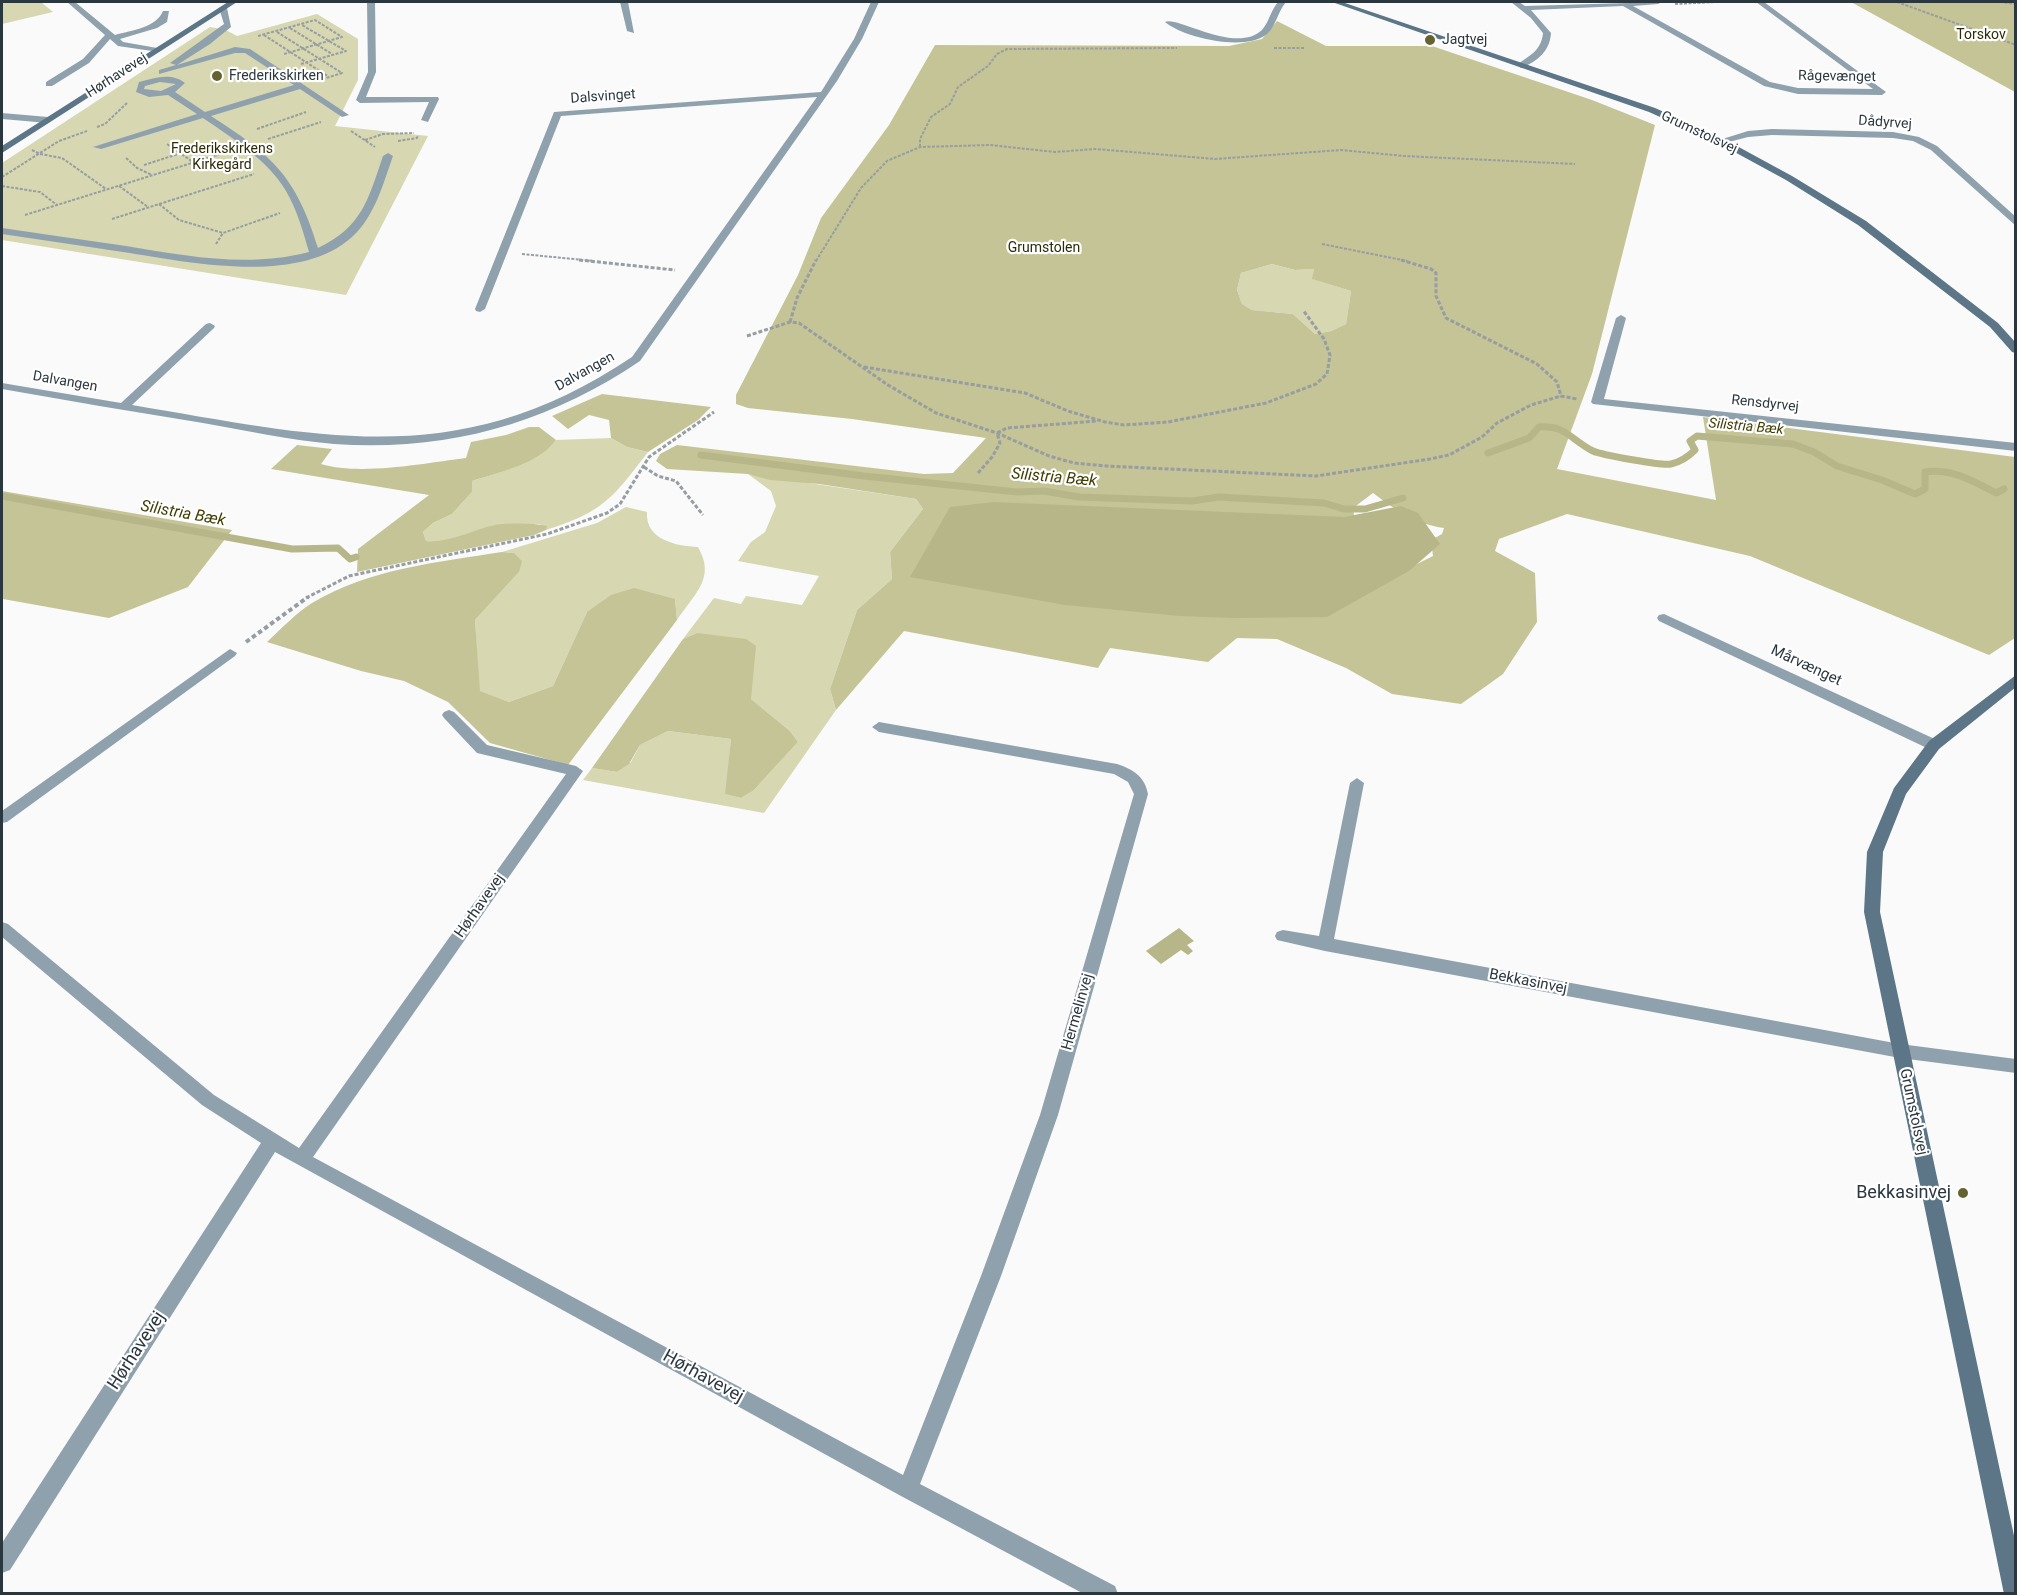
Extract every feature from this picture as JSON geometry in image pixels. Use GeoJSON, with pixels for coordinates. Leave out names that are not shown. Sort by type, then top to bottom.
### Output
{"type":"FeatureCollection","features":[{"type":"Feature","properties":{"kind":"street"},"geometry":{"type":"LineString","coordinates":[[71,2],[121,44],[159,49]]}},
{"type":"Feature","properties":{"kind":"street","name":"Hørhavevej"},"geometry":{"type":"LineString","coordinates":[[2,150],[233,2]]}},
{"type":"Feature","properties":{"kind":"street"},"geometry":{"type":"LineString","coordinates":[[371,2],[372,72],[360,100],[435,99],[423,124]]}},
{"type":"Feature","properties":{"kind":"street"},"geometry":{"type":"LineString","coordinates":[[624,2],[631,31]]}},
{"type":"Feature","properties":{"kind":"street","name":"Dalvangen"},"geometry":{"type":"LineString","coordinates":[[2,386],[336,440],[420,440],[494,426],[566,400],[636,359],[824,94],[858,39],[875,2]]}},
{"type":"Feature","properties":{"kind":"street"},"geometry":{"type":"LineString","coordinates":[[1168,21],[1200,35],[1226,39],[1245,38],[1259,35],[1265,30],[1282,2]]}},
{"type":"Feature","properties":{"kind":"street","name":"Grumstolsvej"},"geometry":{"type":"LineString","coordinates":[[1336,2],[1652,110],[1721,141],[1862,222],[1994,325],[2016,350]]}},
{"type":"Feature","properties":{"kind":"street"},"geometry":{"type":"LineString","coordinates":[[1515,2],[1542,24],[1547,40],[1540,53],[1521,65]]}},
{"type":"Feature","properties":{"kind":"street"},"geometry":{"type":"LineString","coordinates":[[1524,8],[1658,2]]}},
{"type":"Feature","properties":{"kind":"street","name":"Rågevænget"},"geometry":{"type":"LineString","coordinates":[[1624,4],[1767,84],[1798,91],[1882,92],[1760,2]]}},
{"type":"Feature","properties":{"kind":"street"},"geometry":{"type":"LineString","coordinates":[[163,75],[228,25],[223,8]]}},
{"type":"Feature","properties":{"kind":"street"},"geometry":{"type":"LineString","coordinates":[[50,84],[86,61],[112,37],[160,23],[166,17],[166,13]]}},
{"type":"Feature","properties":{"kind":"street"},"geometry":{"type":"LineString","coordinates":[[163,75],[181,83],[178,88],[169,92],[145,93],[139,90],[142,84],[163,75],[235,50],[247,51],[345,115]]}},
{"type":"Feature","properties":{"kind":"street"},"geometry":{"type":"LineString","coordinates":[[101,146],[301,86]]}},
{"type":"Feature","properties":{"kind":"street"},"geometry":{"type":"LineString","coordinates":[[169,92],[247,147],[280,175],[299,207],[314,253]]}},
{"type":"Feature","properties":{"kind":"street","name":"Dalsvinget"},"geometry":{"type":"LineString","coordinates":[[480,309],[557,114],[824,94]]}},
{"type":"Feature","properties":{"kind":"street"},"geometry":{"type":"LineString","coordinates":[[2,116],[48,120]]}},
{"type":"Feature","properties":{"kind":"street","name":"Dådyrvej"},"geometry":{"type":"LineString","coordinates":[[1721,141],[1748,134],[1772,132],[1893,135],[1916,139],[1934,148],[2016,223]]}},
{"type":"Feature","properties":{"kind":"street"},"geometry":{"type":"LineString","coordinates":[[2,231],[207,260],[249,263],[282,261],[314,253],[341,241],[365,216],[388,156]]}},
{"type":"Feature","properties":{"kind":"street"},"geometry":{"type":"LineString","coordinates":[[1597,402],[1622,318]]}},
{"type":"Feature","properties":{"kind":"street"},"geometry":{"type":"LineString","coordinates":[[123,407],[210,326]]}},
{"type":"Feature","properties":{"kind":"street","name":"Rensdyrvej"},"geometry":{"type":"LineString","coordinates":[[1597,402],[2016,447]]}},
{"type":"Feature","properties":{"kind":"street","name":"Mårvænget"},"geometry":{"type":"LineString","coordinates":[[1664,618],[1934,745]]}},
{"type":"Feature","properties":{"kind":"street"},"geometry":{"type":"LineString","coordinates":[[2,818],[230,653]]}},
{"type":"Feature","properties":{"kind":"street","name":"Grumstolsvej"},"geometry":{"type":"LineString","coordinates":[[2016,679],[1934,745],[1899,792],[1875,852],[1872,912],[2016,1593]]}},
{"type":"Feature","properties":{"kind":"street","name":"Hørhavevej"},"geometry":{"type":"LineString","coordinates":[[301,1159],[576,771],[482,749],[449,715]]}},
{"type":"Feature","properties":{"kind":"street","name":"Hermelinvej"},"geometry":{"type":"LineString","coordinates":[[879,727],[1117,769],[1134,778],[1140,786],[1141,794],[1048,1115],[991,1276],[909,1489]]}},
{"type":"Feature","properties":{"kind":"street"},"geometry":{"type":"LineString","coordinates":[[1325,945],[1357,783]]}},
{"type":"Feature","properties":{"kind":"street","name":"Hørhavevej"},"geometry":{"type":"LineString","coordinates":[[2,928],[208,1100],[301,1159],[909,1489],[1107,1593]]}},
{"type":"Feature","properties":{"kind":"street","name":"Bekkasinvej"},"geometry":{"type":"LineString","coordinates":[[1282,936],[1900,1051],[2016,1066]]}},
{"type":"Feature","properties":{"kind":"street","name":"Hørhavevej"},"geometry":{"type":"LineString","coordinates":[[2,1562],[272,1141]]}},
{"type":"Feature","properties":{"kind":"path"},"geometry":{"type":"LineString","coordinates":[[1897,2],[2016,45]]}},
{"type":"Feature","properties":{"kind":"path"},"geometry":{"type":"LineString","coordinates":[[2000,2],[2016,4]]}},
{"type":"Feature","properties":{"kind":"path"},"geometry":{"type":"LineString","coordinates":[[251,38],[315,21],[342,37],[261,60]]}},
{"type":"Feature","properties":{"kind":"path"},"geometry":{"type":"LineString","coordinates":[[278,71],[346,51],[301,24]]}},
{"type":"Feature","properties":{"kind":"path"},"geometry":{"type":"LineString","coordinates":[[289,27],[333,55]]}},
{"type":"Feature","properties":{"kind":"path"},"geometry":{"type":"LineString","coordinates":[[276,31],[342,73],[301,86]]}},
{"type":"Feature","properties":{"kind":"path"},"geometry":{"type":"LineString","coordinates":[[263,35],[330,77]]}},
{"type":"Feature","properties":{"kind":"path"},"geometry":{"type":"LineString","coordinates":[[920,147],[920,139],[931,117],[950,104],[958,87],[988,66],[997,54],[1006,49],[1182,48]]}},
{"type":"Feature","properties":{"kind":"path"},"geometry":{"type":"LineString","coordinates":[[1273,48],[1305,48]]}},
{"type":"Feature","properties":{"kind":"path"},"geometry":{"type":"LineString","coordinates":[[2,177],[58,141],[105,124],[126,104],[145,93]]}},
{"type":"Feature","properties":{"kind":"path"},"geometry":{"type":"LineString","coordinates":[[25,215],[345,115]]}},
{"type":"Feature","properties":{"kind":"path"},"geometry":{"type":"LineString","coordinates":[[333,118],[388,156],[397,142],[406,138],[417,138],[423,124]]}},
{"type":"Feature","properties":{"kind":"path"},"geometry":{"type":"LineString","coordinates":[[365,140],[383,134],[419,133]]}},
{"type":"Feature","properties":{"kind":"path"},"geometry":{"type":"LineString","coordinates":[[790,322],[796,298],[815,259],[861,188],[886,161],[920,147],[990,145],[1066,152],[1095,149],[1215,159],[1341,150],[1404,156],[1575,164]]}},
{"type":"Feature","properties":{"kind":"path"},"geometry":{"type":"LineString","coordinates":[[101,146],[153,175]]}},
{"type":"Feature","properties":{"kind":"path"},"geometry":{"type":"LineString","coordinates":[[39,154],[62,158],[107,189]]}},
{"type":"Feature","properties":{"kind":"path"},"geometry":{"type":"LineString","coordinates":[[112,219],[272,168]]}},
{"type":"Feature","properties":{"kind":"path"},"geometry":{"type":"LineString","coordinates":[[2,186],[40,192],[57,205]]}},
{"type":"Feature","properties":{"kind":"path"},"geometry":{"type":"LineString","coordinates":[[119,186],[148,208]]}},
{"type":"Feature","properties":{"kind":"path"},"geometry":{"type":"LineString","coordinates":[[159,204],[179,220],[223,232],[299,207]]}},
{"type":"Feature","properties":{"kind":"path"},"geometry":{"type":"LineString","coordinates":[[207,260],[223,232]]}},
{"type":"Feature","properties":{"kind":"path"},"geometry":{"type":"LineString","coordinates":[[1322,244],[1373,256],[1416,262],[1434,271],[1436,274],[1435,294],[1446,318],[1537,364],[1557,382],[1561,396]]}},
{"type":"Feature","properties":{"kind":"path"},"geometry":{"type":"LineString","coordinates":[[502,252],[697,273]]}},
{"type":"Feature","properties":{"kind":"path"},"geometry":{"type":"LineString","coordinates":[[863,367],[1000,386],[1031,394],[1083,417],[1101,421],[1125,425],[1179,422],[1265,402],[1320,384],[1327,374],[1331,357],[1326,339],[1304,310]]}},
{"type":"Feature","properties":{"kind":"path"},"geometry":{"type":"LineString","coordinates":[[747,336],[790,322],[799,323],[888,385],[936,413],[998,433],[1049,456],[1074,463],[1316,476],[1449,455],[1482,437],[1504,419],[1531,405],[1561,396],[1597,402]]}},
{"type":"Feature","properties":{"kind":"path"},"geometry":{"type":"LineString","coordinates":[[230,653],[315,592],[349,576],[547,534],[599,517],[620,504],[649,457],[714,412]]}},
{"type":"Feature","properties":{"kind":"path"},"geometry":{"type":"LineString","coordinates":[[998,433],[1007,428],[1019,426],[1101,421]]}},
{"type":"Feature","properties":{"kind":"path"},"geometry":{"type":"LineString","coordinates":[[978,473],[992,457],[1000,443],[998,433]]}},
{"type":"Feature","properties":{"kind":"path"},"geometry":{"type":"LineString","coordinates":[[644,467],[658,476],[676,481],[703,514]]}},
{"type":"Feature","properties":{"kind":"green space"},"geometry":{"type":"Polygon","coordinates":[[[2,2],[41,2],[53,12],[2,24],[2,2]]]}},
{"type":"Feature","properties":{"kind":"green space","name":"Torskov"},"geometry":{"type":"Polygon","coordinates":[[[1851,2],[2015,2],[2015,92],[1851,2]]]}},
{"type":"Feature","properties":{"kind":"green space","name":"Frederikskirkens Kirkegård"},"geometry":{"type":"Polygon","coordinates":[[[317,14],[358,39],[358,80],[335,126],[428,136],[346,295],[2,240],[2,163],[210,27],[226,30],[237,36],[317,14]]]}},
{"type":"Feature","properties":{"kind":"green space","name":"Grumstolen"},"geometry":{"type":"Polygon","coordinates":[[[1277,21],[1326,46],[1432,46],[1592,100],[1655,125],[1592,374],[1557,469],[1716,500],[1703,417],[2015,457],[2015,638],[1989,655],[1750,556],[1567,514],[1499,539],[1495,551],[1535,573],[1537,622],[1503,674],[1461,704],[1392,694],[1346,668],[1277,639],[1237,638],[1208,662],[1110,648],[1098,668],[904,631],[836,710],[830,689],[857,610],[892,579],[890,552],[923,509],[916,499],[819,484],[770,480],[748,474],[667,469],[656,461],[660,454],[677,445],[924,474],[953,473],[986,438],[852,419],[748,408],[736,404],[736,395],[798,275],[821,218],[889,125],[935,45],[1229,46],[1262,39],[1277,21]],[[1272,264],[1241,273],[1237,290],[1242,304],[1252,310],[1293,314],[1315,334],[1331,331],[1346,324],[1351,291],[1312,279],[1314,269],[1295,270],[1272,264]],[[1373,493],[1353,508],[1361,569],[1403,571],[1433,556],[1431,540],[1442,534],[1444,528],[1407,516],[1373,493]]]}},
{"type":"Feature","properties":{"kind":"green space"},"geometry":{"type":"Polygon","coordinates":[[[1272,264],[1295,270],[1314,269],[1313,279],[1351,291],[1346,324],[1331,331],[1315,334],[1293,314],[1252,310],[1242,304],[1237,290],[1241,273],[1272,264]]]}},
{"type":"Feature","properties":{"kind":"green space"},"geometry":{"type":"Polygon","coordinates":[[[602,394],[711,407],[698,420],[648,452],[627,447],[611,438],[609,420],[589,415],[568,429],[552,416],[602,394]]]}},
{"type":"Feature","properties":{"kind":"green space"},"geometry":{"type":"Polygon","coordinates":[[[529,427],[539,427],[556,440],[540,455],[529,461],[472,481],[472,492],[452,514],[433,523],[423,532],[426,541],[435,541],[500,524],[542,525],[547,526],[546,530],[534,535],[357,572],[358,549],[429,495],[271,469],[297,445],[332,449],[321,464],[355,469],[374,469],[466,458],[471,442],[506,435],[529,427]]]}},
{"type":"Feature","properties":{"kind":"green space"},"geometry":{"type":"Polygon","coordinates":[[[611,438],[627,447],[648,452],[615,492],[594,510],[546,530],[546,526],[539,524],[496,525],[441,542],[426,541],[423,532],[433,523],[452,514],[472,492],[472,481],[529,461],[556,440],[611,438]]]}},
{"type":"Feature","properties":{"kind":"green space"},"geometry":{"type":"Polygon","coordinates":[[[748,474],[916,499],[923,509],[890,552],[892,579],[857,610],[830,689],[836,710],[764,813],[583,780],[592,768],[617,772],[631,762],[640,745],[668,731],[731,739],[726,794],[741,798],[753,791],[798,742],[790,731],[751,699],[697,633],[683,639],[714,598],[741,604],[746,596],[802,605],[819,576],[738,561],[751,542],[765,532],[776,506],[771,491],[748,474]]]}},
{"type":"Feature","properties":{"kind":"green space"},"geometry":{"type":"Polygon","coordinates":[[[2,491],[232,530],[188,587],[109,618],[3,599],[2,491]]]}},
{"type":"Feature","properties":{"kind":"green space"},"geometry":{"type":"Polygon","coordinates":[[[626,507],[647,512],[651,529],[656,535],[671,543],[698,547],[703,558],[705,568],[701,585],[677,620],[675,599],[587,612],[553,686],[509,702],[479,691],[475,620],[519,572],[514,553],[502,552],[597,523],[626,507]]]}},
{"type":"Feature","properties":{"kind":"green space"},"geometry":{"type":"Polygon","coordinates":[[[502,552],[514,553],[522,561],[519,572],[475,620],[480,691],[509,702],[553,686],[587,612],[611,595],[634,588],[675,599],[677,620],[568,765],[490,743],[448,702],[404,681],[361,671],[267,642],[294,616],[312,603],[357,582],[404,568],[502,552]]]}},
{"type":"Feature","properties":{"kind":"green space"},"geometry":{"type":"Polygon","coordinates":[[[697,633],[746,639],[756,646],[751,699],[790,731],[798,742],[753,791],[741,798],[725,794],[731,739],[668,731],[640,745],[629,764],[617,772],[592,768],[683,639],[697,633]]]}},
{"type":"Feature","properties":{"kind":"shaded area"},"geometry":{"type":"Polygon","coordinates":[[[993,502],[1344,517],[1401,506],[1418,513],[1440,544],[1409,571],[1327,617],[1180,616],[1065,605],[910,577],[950,507],[993,502]]]}},
{"type":"Feature","properties":{"kind":"shaded area"},"geometry":{"type":"Polygon","coordinates":[[[1179,928],[1194,941],[1187,945],[1193,951],[1188,955],[1181,950],[1161,964],[1146,951],[1179,928]]]}},
{"type":"Feature","properties":{"kind":"waterway","name":"Silistria Bæk"},"geometry":{"type":"LineString","coordinates":[[1488,453],[1529,438],[1539,427],[1548,427],[1568,434],[1585,447],[1599,453],[1645,462],[1671,464],[1695,450],[1690,441],[1697,436],[1793,444],[1814,452],[1837,466],[1882,480],[1915,494],[1925,489],[1925,472],[1935,471],[1962,476],[1996,493],[2004,489]]}},
{"type":"Feature","properties":{"kind":"waterway","name":"Silistria Bæk"},"geometry":{"type":"LineString","coordinates":[[701,455],[864,476],[1017,492],[1044,491],[1079,497],[1192,501],[1219,497],[1324,503],[1344,509],[1365,509],[1403,498]]}},
{"type":"Feature","properties":{"kind":"waterway","name":"Silistria Bæk"},"geometry":{"type":"LineString","coordinates":[[2,496],[292,549],[338,548],[350,559],[356,557]]}},
{"type":"Feature","properties":{"kind":"place","name":"Jagtvej"},"geometry":{"type":"Point","coordinates":[1430,40]}},
{"type":"Feature","properties":{"kind":"place","name":"Frederikskirken"},"geometry":{"type":"Point","coordinates":[217,76]}},
{"type":"Feature","properties":{"kind":"place","name":"Bekkasinvej"},"geometry":{"type":"Point","coordinates":[1963,1193]}}]}
